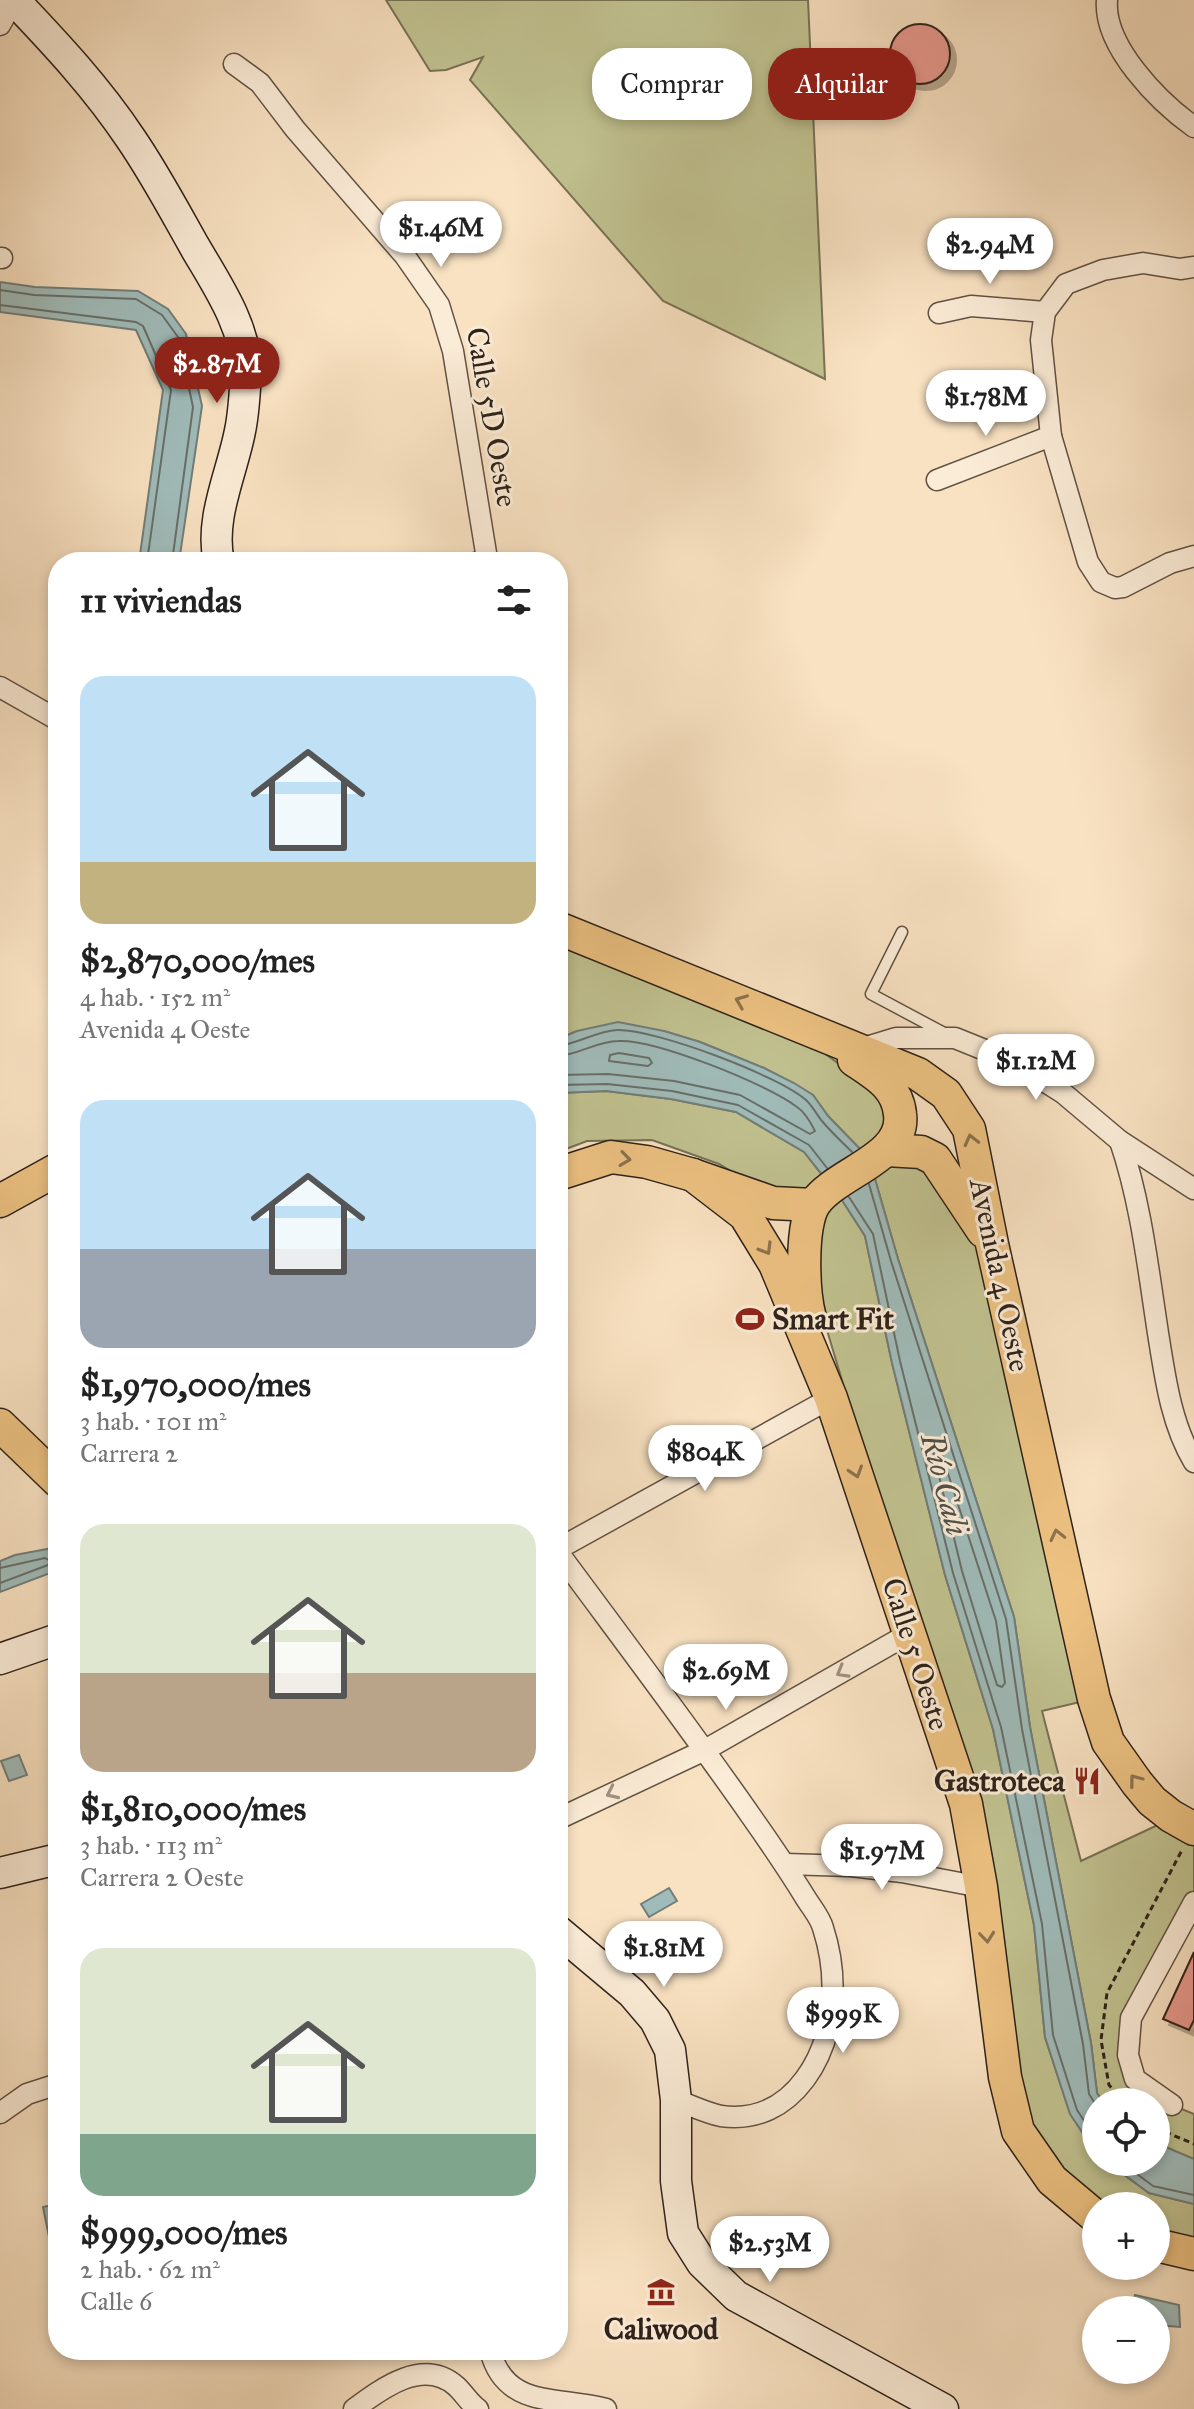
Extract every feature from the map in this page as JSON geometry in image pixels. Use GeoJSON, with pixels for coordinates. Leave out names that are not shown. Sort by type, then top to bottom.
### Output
{"type":"FeatureCollection","features":[{"type":"Feature","properties":{"kind":"main road","name":"Avenida 4 Oeste"},"geometry":{"type":"LineString","coordinates":[[568,931],[918,1074],[946,1094],[969,1129],[1094,1699],[1108,1742],[1152,1801],[1190,1834]]}},
{"type":"Feature","properties":{"kind":"main road"},"geometry":{"type":"LineString","coordinates":[[568,1169],[611,1157],[647,1162],[693,1175],[773,1203],[818,1200],[881,1153],[898,1136],[901,1122],[898,1098],[881,1079],[813,1031]]}},
{"type":"Feature","properties":{"kind":"main road"},"geometry":{"type":"LineString","coordinates":[[881,1153],[921,1152],[935,1159],[992,1244]]}},
{"type":"Feature","properties":{"kind":"main road"},"geometry":{"type":"LineString","coordinates":[[0,1201],[48,1175]]}},
{"type":"Feature","properties":{"kind":"main road","name":"Calle 5 Oeste"},"geometry":{"type":"LineString","coordinates":[[693,1175],[745,1215],[775,1264],[831,1398],[966,1804],[981,1887],[1005,2077],[1018,2131],[1052,2180],[1082,2206]]}},
{"type":"Feature","properties":{"kind":"main road"},"geometry":{"type":"LineString","coordinates":[[818,1200],[805,1243],[804,1298],[831,1398]]}},
{"type":"Feature","properties":{"kind":"main road"},"geometry":{"type":"LineString","coordinates":[[0,1425],[48,1466]]}},
{"type":"Feature","properties":{"kind":"main road"},"geometry":{"type":"LineString","coordinates":[[1170,2248],[1194,2254]]}},
{"type":"Feature","properties":{"kind":"street"},"geometry":{"type":"LineString","coordinates":[[0,25],[14,0],[70,58],[131,139],[235,321],[246,366],[240,433],[219,517],[216,552]]}},
{"type":"Feature","properties":{"kind":"street"},"geometry":{"type":"LineString","coordinates":[[1107,0],[1105,15],[1132,69],[1170,110],[1194,127]]}},
{"type":"Feature","properties":{"kind":"street","name":"Calle 5D Oeste"},"geometry":{"type":"LineString","coordinates":[[234,64],[260,83],[295,129],[405,256],[439,305],[453,351],[486,552]]}},
{"type":"Feature","properties":{"kind":"street"},"geometry":{"type":"LineString","coordinates":[[1194,267],[1180,269],[1143,263],[1103,270],[1066,284],[1045,312],[1041,340],[1051,436],[1088,562],[1101,582],[1115,588],[1123,587],[1170,563],[1194,556]]}},
{"type":"Feature","properties":{"kind":"street"},"geometry":{"type":"LineString","coordinates":[[939,313],[971,306],[1045,312]]}},
{"type":"Feature","properties":{"kind":"street"},"geometry":{"type":"LineString","coordinates":[[937,480],[1051,436]]}},
{"type":"Feature","properties":{"kind":"street"},"geometry":{"type":"LineString","coordinates":[[0,687],[48,714]]}},
{"type":"Feature","properties":{"kind":"street"},"geometry":{"type":"LineString","coordinates":[[860,1049],[896,1038],[955,1038],[1012,1061],[1063,1093],[1120,1141],[1194,1189]]}},
{"type":"Feature","properties":{"kind":"street"},"geometry":{"type":"LineString","coordinates":[[1120,1141],[1135,1185],[1167,1383],[1176,1421],[1194,1462]]}},
{"type":"Feature","properties":{"kind":"street"},"geometry":{"type":"LineString","coordinates":[[568,1544],[831,1398]]}},
{"type":"Feature","properties":{"kind":"street"},"geometry":{"type":"LineString","coordinates":[[568,1564],[785,1864],[822,1924],[831,1955],[833,1989],[828,2029],[819,2058],[792,2095],[778,2108],[758,2114],[722,2116],[676,2100]]}},
{"type":"Feature","properties":{"kind":"street"},"geometry":{"type":"LineString","coordinates":[[568,1814],[705,1750],[910,1633]]}},
{"type":"Feature","properties":{"kind":"street"},"geometry":{"type":"LineString","coordinates":[[0,1659],[48,1642]]}},
{"type":"Feature","properties":{"kind":"street"},"geometry":{"type":"LineString","coordinates":[[0,1873],[48,1861]]}},
{"type":"Feature","properties":{"kind":"street"},"geometry":{"type":"LineString","coordinates":[[785,1864],[877,1869],[981,1887]]}},
{"type":"Feature","properties":{"kind":"street"},"geometry":{"type":"LineString","coordinates":[[1172,2105],[1135,2079],[1128,2055],[1131,2018],[1194,1902]]}},
{"type":"Feature","properties":{"kind":"street"},"geometry":{"type":"LineString","coordinates":[[568,1939],[632,1993],[655,2020],[670,2050],[676,2100],[676,2181],[683,2233],[702,2263],[736,2296],[943,2409]]}},
{"type":"Feature","properties":{"kind":"street"},"geometry":{"type":"LineString","coordinates":[[0,2113],[27,2094],[48,2087]]}},
{"type":"Feature","properties":{"kind":"street"},"geometry":{"type":"LineString","coordinates":[[494,2360],[501,2381],[515,2403],[586,2404],[606,2409]]}},
{"type":"Feature","properties":{"kind":"street"},"geometry":{"type":"LineString","coordinates":[[354,2409],[397,2381],[430,2375],[444,2378],[456,2386],[478,2409]]}},
{"type":"Feature","properties":{"kind":"lane"},"geometry":{"type":"LineString","coordinates":[[902,932],[871,994],[955,1038]]}},
{"type":"Feature","properties":{"kind":"path"},"geometry":{"type":"LineString","coordinates":[[1112,2088],[1101,2040],[1107,1993],[1190,1834]]}},
{"type":"Feature","properties":{"kind":"path"},"geometry":{"type":"LineString","coordinates":[[1170,2134],[1194,2144]]}},
{"type":"Feature","properties":{"kind":"green space"},"geometry":{"type":"Polygon","coordinates":[[[386,0],[808,0],[810,48],[768,48],[768,120],[813,120],[825,379],[663,301],[470,80],[483,57],[446,70],[430,71],[386,0]]]}},
{"type":"Feature","properties":{"kind":"green space"},"geometry":{"type":"Polygon","coordinates":[[[568,947],[810,1043],[882,1095],[885,1133],[862,1151],[828,1116],[813,1095],[764,1068],[700,1042],[664,1031],[577,1031],[568,1035],[568,947]]]}},
{"type":"Feature","properties":{"kind":"green space"},"geometry":{"type":"Polygon","coordinates":[[[606,1091],[671,1099],[736,1112],[804,1152],[825,1179],[802,1195],[761,1189],[719,1164],[652,1140],[587,1141],[568,1148],[568,1093],[606,1091]]]}},
{"type":"Feature","properties":{"kind":"green space"},"geometry":{"type":"Polygon","coordinates":[[[883,1163],[931,1166],[979,1250],[1080,1702],[1042,1711],[1081,1861],[1162,1823],[1194,1843],[1194,1902],[1131,2018],[1135,2079],[1148,2088],[1096,2088],[1091,2043],[1030,1727],[1014,1617],[898,1259],[873,1172],[883,1163]]]}},
{"type":"Feature","properties":{"kind":"green space"},"geometry":{"type":"Polygon","coordinates":[[[840,1197],[865,1236],[892,1363],[945,1575],[993,1729],[1034,1925],[1045,2037],[1070,2113],[1082,2131],[1082,2176],[1126,2176],[1148,2192],[1086,2192],[1062,2172],[1032,2127],[1019,2074],[994,1889],[818,1300],[816,1247],[830,1202],[840,1197]]]}},
{"type":"Feature","properties":{"kind":"green space"},"geometry":{"type":"Polygon","coordinates":[[[1170,2104],[1194,2114],[1194,2159],[1170,2149],[1170,2104]]]}},
{"type":"Feature","properties":{"kind":"green space"},"geometry":{"type":"Polygon","coordinates":[[[1170,2198],[1194,2204],[1194,2240],[1170,2235],[1170,2198]]]}},
{"type":"Feature","properties":{"kind":"water"},"geometry":{"type":"Polygon","coordinates":[[[0,282],[35,287],[138,291],[168,309],[186,334],[202,406],[180,552],[140,552],[163,390],[136,330],[0,312],[0,282]]]}},
{"type":"Feature","properties":{"kind":"water","name":"Río Cali"},"geometry":{"type":"Polygon","coordinates":[[[618,1022],[700,1042],[764,1068],[813,1095],[828,1116],[862,1151],[873,1172],[898,1259],[1014,1617],[1030,1727],[1091,2043],[1096,2088],[1082,2088],[1082,2132],[1070,2114],[1045,2037],[1034,1925],[993,1729],[945,1575],[892,1363],[865,1236],[840,1197],[804,1152],[736,1112],[671,1099],[606,1091],[568,1093],[568,1035],[618,1022]]]}},
{"type":"Feature","properties":{"kind":"water"},"geometry":{"type":"Polygon","coordinates":[[[48,1549],[48,1574],[0,1592],[0,1561],[48,1549]]]}},
{"type":"Feature","properties":{"kind":"water"},"geometry":{"type":"Polygon","coordinates":[[[19,1755],[27,1775],[9,1781],[1,1761],[19,1755]]]}},
{"type":"Feature","properties":{"kind":"water"},"geometry":{"type":"Polygon","coordinates":[[[669,1888],[677,1901],[649,1917],[641,1904],[669,1888]]]}},
{"type":"Feature","properties":{"kind":"water"},"geometry":{"type":"Polygon","coordinates":[[[1170,2149],[1194,2159],[1194,2204],[1170,2198],[1170,2192],[1148,2192],[1126,2176],[1170,2176],[1170,2149]]]}},
{"type":"Feature","properties":{"kind":"water"},"geometry":{"type":"Polygon","coordinates":[[[48,2206],[48,2232],[43,2207],[48,2206]]]}},
{"type":"Feature","properties":{"kind":"water"},"geometry":{"type":"Polygon","coordinates":[[[1170,2303],[1179,2305],[1180,2327],[1170,2326],[1170,2303]]]}},
{"type":"Feature","properties":{"kind":"building"},"geometry":{"type":"Polygon","coordinates":[[[920,24],[932,26],[948,42],[948,66],[932,82],[920,84],[916,83],[916,48],[891,48],[899,33],[908,26],[920,24]]]}},
{"type":"Feature","properties":{"kind":"building"},"geometry":{"type":"Polygon","coordinates":[[[1194,1952],[1194,2020],[1189,2030],[1163,2019],[1194,1952]]]}},
{"type":"Feature","properties":{"kind":"place","name":"Smart Fit"},"geometry":{"type":"Point","coordinates":[750,1319]}},
{"type":"Feature","properties":{"kind":"place","name":"Gastroteca"},"geometry":{"type":"Point","coordinates":[1087,1781]}},
{"type":"Feature","properties":{"kind":"place","name":"Caliwood"},"geometry":{"type":"Point","coordinates":[661,2292]}}]}
